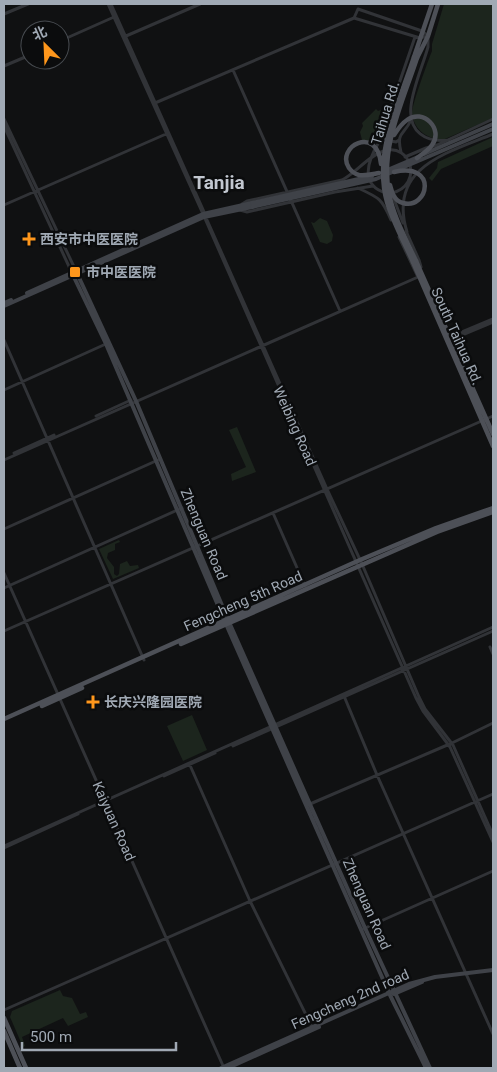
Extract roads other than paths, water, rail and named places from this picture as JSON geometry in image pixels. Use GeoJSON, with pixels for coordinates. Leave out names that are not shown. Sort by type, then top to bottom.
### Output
{"type":"FeatureCollection","features":[{"type":"Feature","properties":{"kind":"main road"},"geometry":{"type":"LineString","coordinates":[[416,58],[418,38],[432,4]]}},
{"type":"Feature","properties":{"kind":"main road"},"geometry":{"type":"LineString","coordinates":[[416,58],[428,36],[438,4]]}},
{"type":"Feature","properties":{"kind":"main road","name":"Taihua Rd."},"geometry":{"type":"LineString","coordinates":[[414,261],[393,208],[387,179],[388,154],[391,140],[416,58]]}},
{"type":"Feature","properties":{"kind":"main road","name":"Taihua Rd."},"geometry":{"type":"LineString","coordinates":[[414,261],[391,213],[384,186],[384,162],[385,146],[416,58]]}},
{"type":"Feature","properties":{"kind":"main road"},"geometry":{"type":"LineString","coordinates":[[391,140],[400,127],[408,119],[415,116],[424,118],[432,123],[435,129],[435,139],[427,151],[417,158]]}},
{"type":"Feature","properties":{"kind":"main road"},"geometry":{"type":"LineString","coordinates":[[4,305],[204,216],[353,181],[379,173],[493,124]]}},
{"type":"Feature","properties":{"kind":"main road"},"geometry":{"type":"LineString","coordinates":[[252,205],[358,184],[394,172],[493,129]]}},
{"type":"Feature","properties":{"kind":"main road"},"geometry":{"type":"LineString","coordinates":[[379,173],[358,175],[353,172],[349,168],[346,159],[349,150],[354,145],[363,141],[372,144],[377,149],[380,156],[384,186]]}},
{"type":"Feature","properties":{"kind":"main road"},"geometry":{"type":"LineString","coordinates":[[387,179],[394,196],[400,202],[412,203],[422,196],[425,189],[424,183],[418,173],[409,170],[394,172]]}},
{"type":"Feature","properties":{"kind":"main road","name":"South Taihua Rd."},"geometry":{"type":"LineString","coordinates":[[414,261],[484,420],[493,446]]}},
{"type":"Feature","properties":{"kind":"main road","name":"Zhenguan Road"},"geometry":{"type":"LineString","coordinates":[[75,273],[159,460],[227,621],[392,993],[428,1068]]}},
{"type":"Feature","properties":{"kind":"main road","name":"South Taihua Rd."},"geometry":{"type":"LineString","coordinates":[[484,420],[493,434]]}},
{"type":"Feature","properties":{"kind":"main road","name":"Fengcheng 5th Road"},"geometry":{"type":"LineString","coordinates":[[4,721],[436,528],[493,508]]}},
{"type":"Feature","properties":{"kind":"main road","name":"Fengcheng 5th Road"},"geometry":{"type":"LineString","coordinates":[[359,563],[493,512]]}},
{"type":"Feature","properties":{"kind":"main road","name":"Zhenguan Road"},"geometry":{"type":"LineString","coordinates":[[274,726],[335,864]]}},
{"type":"Feature","properties":{"kind":"main road","name":"Fengcheng 2nd road"},"geometry":{"type":"LineString","coordinates":[[224,1068],[392,993],[429,980],[493,971]]}},
{"type":"Feature","properties":{"kind":"main road"},"geometry":{"type":"LineString","coordinates":[[4,1018],[26,1068]]}},
{"type":"Feature","properties":{"kind":"main road"},"geometry":{"type":"LineString","coordinates":[[4,1031],[20,1068]]}},
{"type":"Feature","properties":{"kind":"street"},"geometry":{"type":"LineString","coordinates":[[4,14],[28,4]]}},
{"type":"Feature","properties":{"kind":"street","name":"Weibing Road"},"geometry":{"type":"LineString","coordinates":[[110,4],[423,711],[450,744],[493,835]]}},
{"type":"Feature","properties":{"kind":"street"},"geometry":{"type":"LineString","coordinates":[[126,36],[200,4]]}},
{"type":"Feature","properties":{"kind":"street"},"geometry":{"type":"LineString","coordinates":[[355,4],[358,9],[422,31],[428,36]]}},
{"type":"Feature","properties":{"kind":"street"},"geometry":{"type":"LineString","coordinates":[[354,18],[358,9]]}},
{"type":"Feature","properties":{"kind":"street"},"geometry":{"type":"LineString","coordinates":[[70,37],[115,17]]}},
{"type":"Feature","properties":{"kind":"street","name":"Weibing Road"},"geometry":{"type":"LineString","coordinates":[[115,17],[126,36],[154,104]]}},
{"type":"Feature","properties":{"kind":"street"},"geometry":{"type":"LineString","coordinates":[[154,104],[354,18],[418,38],[428,36]]}},
{"type":"Feature","properties":{"kind":"street"},"geometry":{"type":"LineString","coordinates":[[428,36],[428,47],[410,106],[412,122],[418,132],[428,140],[437,142],[449,140]]}},
{"type":"Feature","properties":{"kind":"street"},"geometry":{"type":"LineString","coordinates":[[373,186],[368,173],[370,160],[379,142],[418,38]]}},
{"type":"Feature","properties":{"kind":"street"},"geometry":{"type":"LineString","coordinates":[[4,66],[20,59]]}},
{"type":"Feature","properties":{"kind":"street"},"geometry":{"type":"LineString","coordinates":[[233,70],[340,311]]}},
{"type":"Feature","properties":{"kind":"street"},"geometry":{"type":"LineString","coordinates":[[401,153],[400,135],[411,121],[411,114]]}},
{"type":"Feature","properties":{"kind":"street","name":"Zhenguan Road"},"geometry":{"type":"LineString","coordinates":[[4,119],[5,126],[75,273]]}},
{"type":"Feature","properties":{"kind":"street"},"geometry":{"type":"LineString","coordinates":[[406,157],[449,140],[493,119]]}},
{"type":"Feature","properties":{"kind":"street"},"geometry":{"type":"LineString","coordinates":[[462,133],[460,137],[463,144],[466,145]]}},
{"type":"Feature","properties":{"kind":"street"},"geometry":{"type":"LineString","coordinates":[[4,205],[167,134]]}},
{"type":"Feature","properties":{"kind":"street"},"geometry":{"type":"LineString","coordinates":[[381,134],[391,142],[399,140]]}},
{"type":"Feature","properties":{"kind":"street"},"geometry":{"type":"LineString","coordinates":[[407,232],[402,207],[408,182],[411,170],[410,163],[401,153],[388,150],[381,151],[354,174],[335,182],[247,201],[239,208],[247,212],[335,192],[373,186],[385,192],[398,191],[408,182],[429,162],[493,134]]}},
{"type":"Feature","properties":{"kind":"street"},"geometry":{"type":"LineString","coordinates":[[335,182],[338,190],[335,192]]}},
{"type":"Feature","properties":{"kind":"street"},"geometry":{"type":"LineString","coordinates":[[358,188],[380,198],[384,203],[420,276]]}},
{"type":"Feature","properties":{"kind":"street"},"geometry":{"type":"LineString","coordinates":[[391,193],[419,260],[420,276]]}},
{"type":"Feature","properties":{"kind":"street"},"geometry":{"type":"LineString","coordinates":[[4,458],[420,276]]}},
{"type":"Feature","properties":{"kind":"street"},"geometry":{"type":"LineString","coordinates":[[448,339],[493,321]]}},
{"type":"Feature","properties":{"kind":"street"},"geometry":{"type":"LineString","coordinates":[[4,340],[143,659]]}},
{"type":"Feature","properties":{"kind":"street"},"geometry":{"type":"LineString","coordinates":[[4,390],[107,344]]}},
{"type":"Feature","properties":{"kind":"street"},"geometry":{"type":"LineString","coordinates":[[4,631],[25,620],[493,416]]}},
{"type":"Feature","properties":{"kind":"street"},"geometry":{"type":"LineString","coordinates":[[4,529],[159,460]]}},
{"type":"Feature","properties":{"kind":"street"},"geometry":{"type":"LineString","coordinates":[[4,588],[180,508]]}},
{"type":"Feature","properties":{"kind":"street"},"geometry":{"type":"LineString","coordinates":[[272,512],[305,587]]}},
{"type":"Feature","properties":{"kind":"street","name":"Kaiyuan Road"},"geometry":{"type":"LineString","coordinates":[[4,573],[224,1068]]}},
{"type":"Feature","properties":{"kind":"street"},"geometry":{"type":"LineString","coordinates":[[4,847],[493,629]]}},
{"type":"Feature","properties":{"kind":"street"},"geometry":{"type":"LineString","coordinates":[[490,647],[493,654]]}},
{"type":"Feature","properties":{"kind":"street"},"geometry":{"type":"LineString","coordinates":[[344,696],[493,1034]]}},
{"type":"Feature","properties":{"kind":"street"},"geometry":{"type":"LineString","coordinates":[[310,804],[450,744],[493,723]]}},
{"type":"Feature","properties":{"kind":"street"},"geometry":{"type":"LineString","coordinates":[[189,764],[250,901],[313,1029]]}},
{"type":"Feature","properties":{"kind":"street"},"geometry":{"type":"LineString","coordinates":[[4,1010],[493,794]]}},
{"type":"Feature","properties":{"kind":"street","name":"Weibing Road"},"geometry":{"type":"LineString","coordinates":[[477,802],[493,842]]}},
{"type":"Feature","properties":{"kind":"street"},"geometry":{"type":"LineString","coordinates":[[364,929],[493,871]]}},
{"type":"Feature","properties":{"kind":"place","name":"西安市中医医院"},"geometry":{"type":"Point","coordinates":[29,239]}},
{"type":"Feature","properties":{"kind":"place","name":"市中医医院"},"geometry":{"type":"Point","coordinates":[75,272]}},
{"type":"Feature","properties":{"kind":"place","name":"长庆兴隆园医院"},"geometry":{"type":"Point","coordinates":[93,702]}},
{"type":"Feature","properties":{"kind":"district","name":"Tanjia"},"geometry":{"type":"Point","coordinates":[219,182]}}]}
